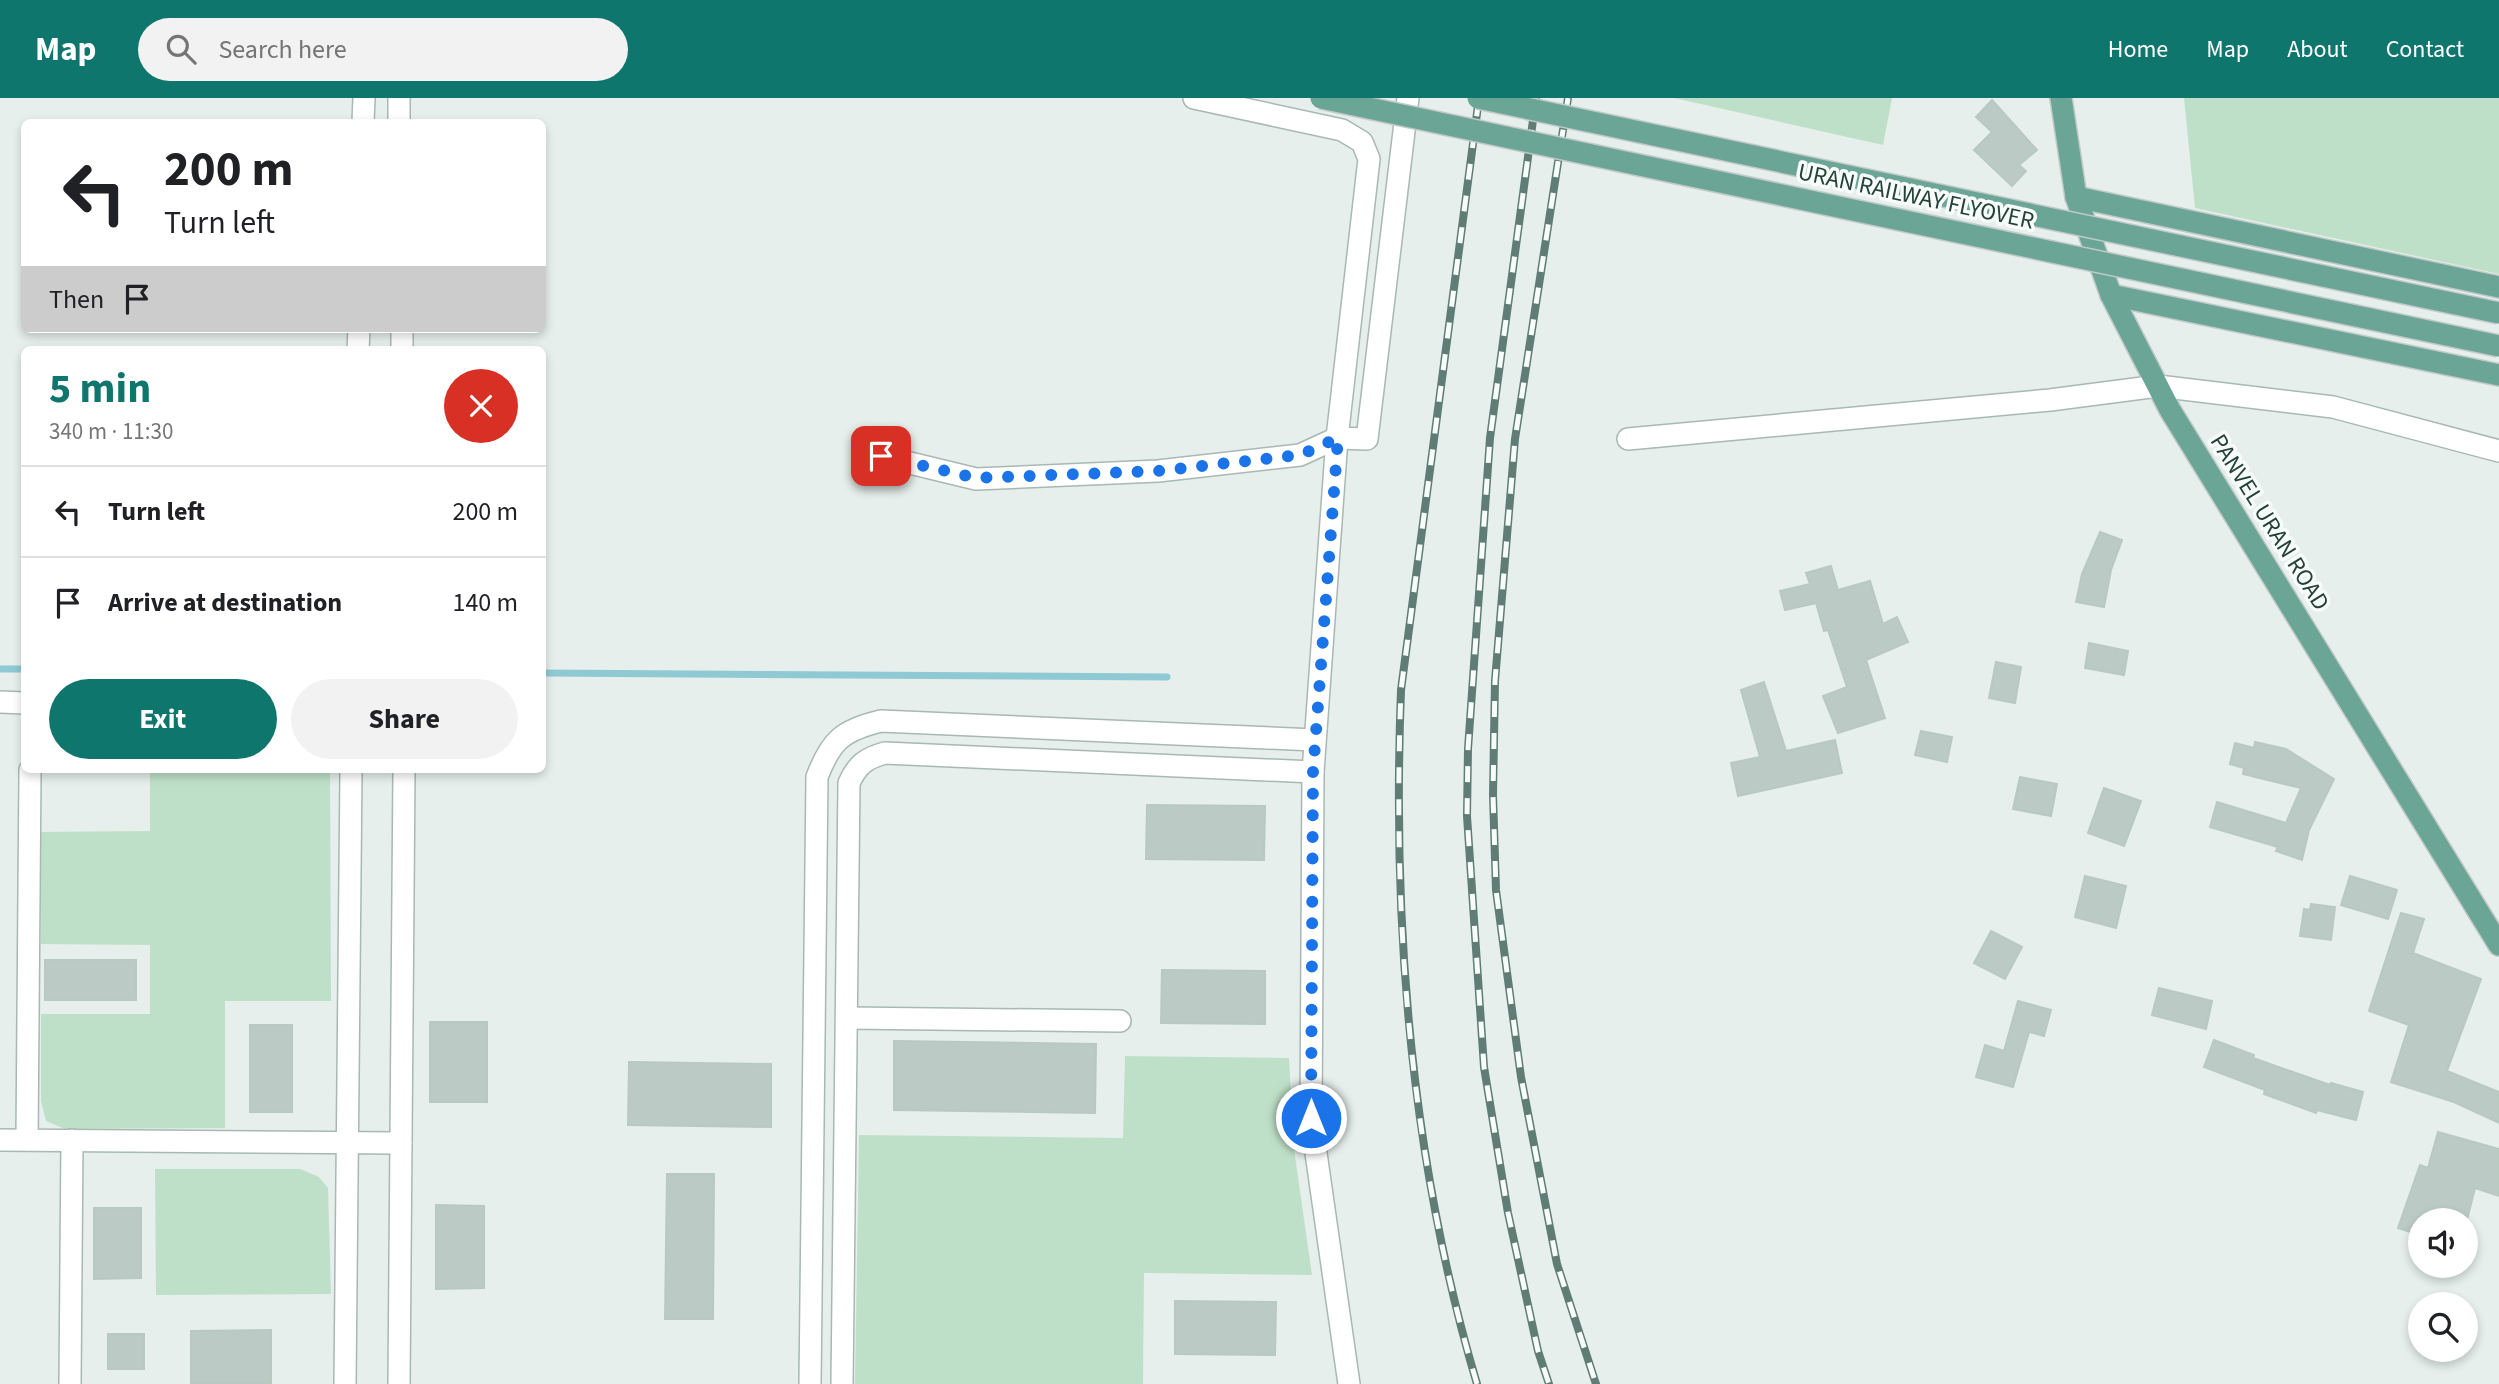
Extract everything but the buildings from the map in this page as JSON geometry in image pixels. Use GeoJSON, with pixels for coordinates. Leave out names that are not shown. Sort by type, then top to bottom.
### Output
{"type":"FeatureCollection","features":[{"type":"Feature","properties":{"kind":"main road","name":"URAN RAILWAY FLYOVER"},"geometry":{"type":"LineString","coordinates":[[1321,98],[2499,346]]}},
{"type":"Feature","properties":{"kind":"main road","name":"URAN RAILWAY FLYOVER"},"geometry":{"type":"LineString","coordinates":[[1478,98],[2499,313]]}},
{"type":"Feature","properties":{"kind":"main road","name":"PANVEL URAN ROAD"},"geometry":{"type":"LineString","coordinates":[[2061,98],[2076,197],[2112,295],[2158,386],[2499,945]]}},
{"type":"Feature","properties":{"kind":"main road"},"geometry":{"type":"LineString","coordinates":[[2076,197],[2499,287]]}},
{"type":"Feature","properties":{"kind":"main road"},"geometry":{"type":"LineString","coordinates":[[2112,295],[2499,375]]}},
{"type":"Feature","properties":{"kind":"street"},"geometry":{"type":"LineString","coordinates":[[363,119],[364,98]]}},
{"type":"Feature","properties":{"kind":"street"},"geometry":{"type":"LineString","coordinates":[[399,98],[399,119]]}},
{"type":"Feature","properties":{"kind":"street"},"geometry":{"type":"LineString","coordinates":[[1194,98],[1342,130],[1362,142],[1369,159],[1338,438],[1313,772],[1311,1118],[1349,1384]]}},
{"type":"Feature","properties":{"kind":"street"},"geometry":{"type":"LineString","coordinates":[[881,456],[976,478],[1158,471],[1300,455],[1338,438],[1367,439],[1408,98]]}},
{"type":"Feature","properties":{"kind":"street"},"geometry":{"type":"LineString","coordinates":[[1628,439],[2050,400],[2158,386],[2333,407],[2499,451]]}},
{"type":"Feature","properties":{"kind":"street"},"geometry":{"type":"LineString","coordinates":[[0,702],[21,703]]}},
{"type":"Feature","properties":{"kind":"street"},"geometry":{"type":"LineString","coordinates":[[810,1384],[817,777],[828,748],[854,728],[881,721],[1315,740]]}},
{"type":"Feature","properties":{"kind":"street"},"geometry":{"type":"LineString","coordinates":[[842,1384],[849,783],[855,768],[869,757],[885,753],[1313,772]]}},
{"type":"Feature","properties":{"kind":"street"},"geometry":{"type":"LineString","coordinates":[[27,1140],[30,773]]}},
{"type":"Feature","properties":{"kind":"street"},"geometry":{"type":"LineString","coordinates":[[345,1384],[351,773]]}},
{"type":"Feature","properties":{"kind":"street"},"geometry":{"type":"LineString","coordinates":[[399,1384],[404,773]]}},
{"type":"Feature","properties":{"kind":"street"},"geometry":{"type":"LineString","coordinates":[[847,1018],[1120,1021]]}},
{"type":"Feature","properties":{"kind":"street"},"geometry":{"type":"LineString","coordinates":[[0,1140],[401,1143]]}},
{"type":"Feature","properties":{"kind":"street"},"geometry":{"type":"LineString","coordinates":[[70,1384],[72,1140]]}},
{"type":"Feature","properties":{"kind":"green space"},"geometry":{"type":"Polygon","coordinates":[[[1674,98],[1892,98],[1883,145],[1674,98]]]}},
{"type":"Feature","properties":{"kind":"green space"},"geometry":{"type":"Polygon","coordinates":[[[2184,98],[2499,98],[2499,274],[2195,208],[2184,98]]]}},
{"type":"Feature","properties":{"kind":"green space"},"geometry":{"type":"Polygon","coordinates":[[[150,773],[330,773],[331,1001],[225,1001],[225,1128],[65,1129],[46,1121],[41,1101],[41,1014],[150,1014],[150,945],[41,944],[41,832],[150,831],[150,773]]]}},
{"type":"Feature","properties":{"kind":"green space"},"geometry":{"type":"Polygon","coordinates":[[[1125,1056],[1289,1058],[1294,1149],[1312,1275],[1144,1273],[1143,1384],[855,1384],[859,1135],[1123,1138],[1125,1056]]]}},
{"type":"Feature","properties":{"kind":"green space"},"geometry":{"type":"Polygon","coordinates":[[[155,1169],[300,1169],[319,1177],[328,1188],[331,1294],[156,1295],[155,1169]]]}},
{"type":"Feature","properties":{"kind":"waterway"},"geometry":{"type":"LineString","coordinates":[[0,669],[21,669]]}},
{"type":"Feature","properties":{"kind":"waterway"},"geometry":{"type":"LineString","coordinates":[[546,673],[1167,677]]}},
{"type":"Feature","properties":{"kind":"railway"},"geometry":{"type":"LineString","coordinates":[[1477,1384],[1454,1299],[1421,1127],[1403,953],[1399,777],[1401,690],[1479,98]]}},
{"type":"Feature","properties":{"kind":"railway"},"geometry":{"type":"LineString","coordinates":[[1536,98],[1490,438],[1468,749],[1467,816],[1484,1067],[1508,1213],[1538,1351],[1549,1384]]}},
{"type":"Feature","properties":{"kind":"railway"},"geometry":{"type":"LineString","coordinates":[[1568,98],[1515,439],[1495,681],[1493,795],[1496,890],[1521,1077],[1557,1264],[1596,1384]]}},
{"type":"Feature","properties":{"kind":"route"},"geometry":{"type":"LineString","coordinates":[[881,456],[976,478],[1158,471],[1300,455],[1338,438],[1313,772],[1311,1118]]}}]}
